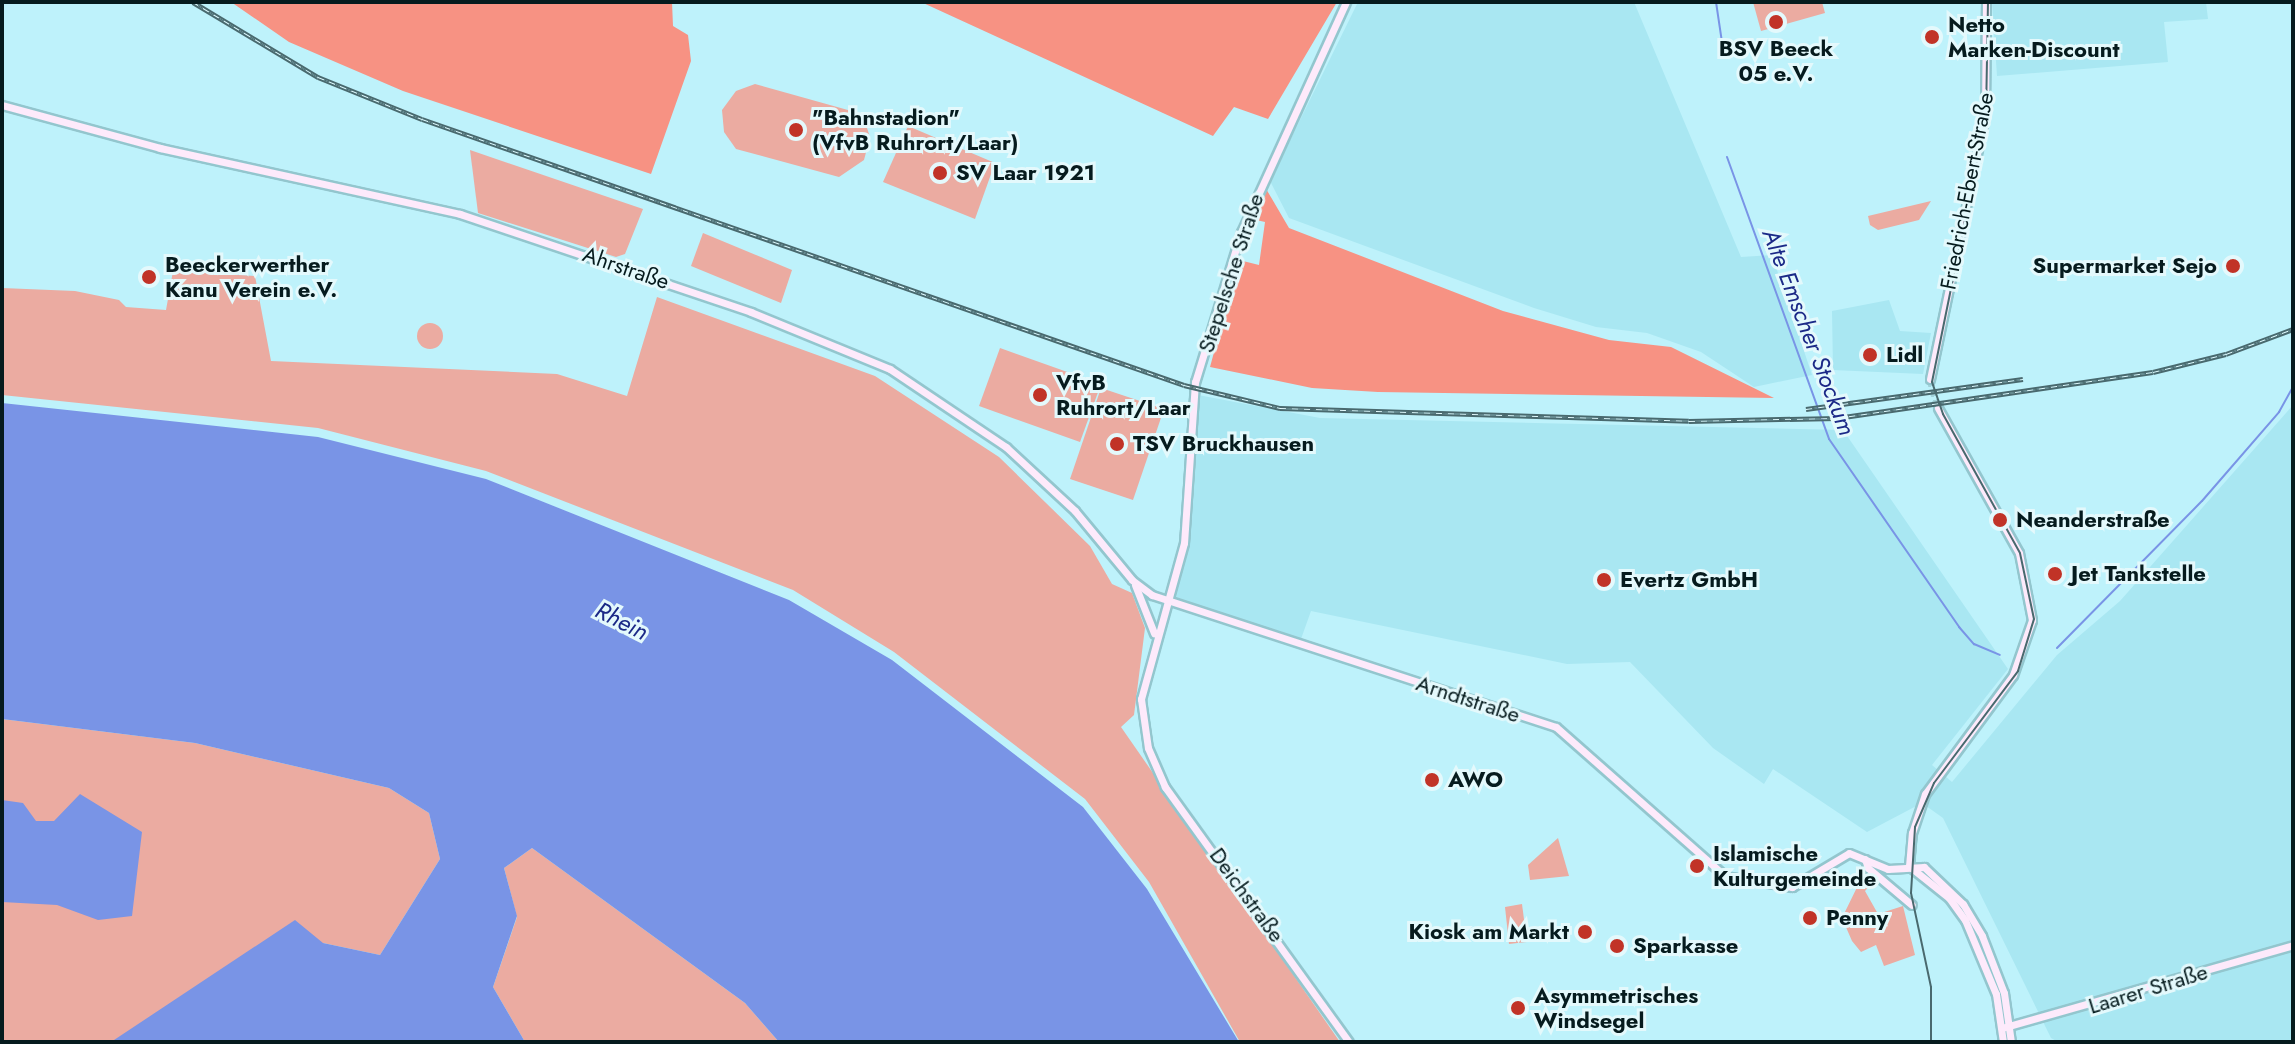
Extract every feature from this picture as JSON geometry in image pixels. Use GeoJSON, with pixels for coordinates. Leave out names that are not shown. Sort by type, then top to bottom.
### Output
{"type":"FeatureCollection","features":[{"type":"Feature","properties":{"kind":"street","name":"Stepelsche Straße"},"geometry":{"type":"LineString","coordinates":[[1148,748],[1141,699],[1164,602],[1184,543],[1192,394],[1241,232],[1346,2]]}},
{"type":"Feature","properties":{"kind":"street","name":"Friedrich-Ebert-Straße"},"geometry":{"type":"LineString","coordinates":[[1930,379],[1982,131],[1988,81],[1986,2]]}},
{"type":"Feature","properties":{"kind":"street","name":"Ahrstraße"},"geometry":{"type":"LineString","coordinates":[[2,105],[160,148],[460,214],[751,312],[853,353],[941,399],[994,437],[1075,511],[1132,580],[1164,602]]}},
{"type":"Feature","properties":{"kind":"street"},"geometry":{"type":"LineString","coordinates":[[1909,866],[1925,794],[2013,675],[2032,620],[2019,553],[1938,408]]}},
{"type":"Feature","properties":{"kind":"street"},"geometry":{"type":"LineString","coordinates":[[1132,580],[1150,614],[1155,638]]}},
{"type":"Feature","properties":{"kind":"street","name":"Arndtstraße"},"geometry":{"type":"LineString","coordinates":[[1164,602],[1556,727],[1725,876],[1792,887],[1845,854],[1865,859]]}},
{"type":"Feature","properties":{"kind":"street","name":"Deichstraße"},"geometry":{"type":"LineString","coordinates":[[1148,748],[1165,787],[1306,976],[1349,1042]]}},
{"type":"Feature","properties":{"kind":"street"},"geometry":{"type":"LineString","coordinates":[[1865,859],[1888,869],[1924,867],[1937,876],[1972,917],[2000,980],[2006,1028],[2011,1042]]}},
{"type":"Feature","properties":{"kind":"street"},"geometry":{"type":"LineString","coordinates":[[1865,859],[1868,868],[1912,905]]}},
{"type":"Feature","properties":{"kind":"street","name":"Laarer Straße"},"geometry":{"type":"LineString","coordinates":[[2006,1028],[2293,945]]}},
{"type":"Feature","properties":{"kind":"street"},"geometry":{"type":"LineString","coordinates":[[2003,1042],[2006,1028]]}},
{"type":"Feature","properties":{"kind":"shaded area"},"geometry":{"type":"Polygon","coordinates":[[[231,2],[672,2],[673,26],[688,35],[691,61],[651,174],[403,91],[289,42],[231,2]]]}},
{"type":"Feature","properties":{"kind":"shaded area"},"geometry":{"type":"Polygon","coordinates":[[[921,2],[1337,2],[1268,119],[1234,107],[1213,136],[921,2]]]}},
{"type":"Feature","properties":{"kind":"shaded area"},"geometry":{"type":"Polygon","coordinates":[[[1358,2],[1634,2],[1741,257],[1772,255],[1812,375],[1754,387],[1701,352],[1647,333],[1596,327],[1534,308],[1289,218],[1270,181],[1358,2]]]}},
{"type":"Feature","properties":{"kind":"shaded area","name":"BSV Beeck 05 e.V."},"geometry":{"type":"Polygon","coordinates":[[[1753,2],[1822,2],[1825,13],[1761,31],[1753,2]]]}},
{"type":"Feature","properties":{"kind":"shaded area"},"geometry":{"type":"Polygon","coordinates":[[[1992,2],[2206,2],[2208,19],[2164,22],[2168,62],[1997,76],[1992,2]]]}},
{"type":"Feature","properties":{"kind":"shaded area","name":"\"Bahnstadion\" (VfvB Ruhrort/Laar)"},"geometry":{"type":"Polygon","coordinates":[[[755,84],[855,112],[864,119],[870,137],[864,160],[839,177],[736,149],[724,132],[722,110],[736,91],[755,84]]]}},
{"type":"Feature","properties":{"kind":"shaded area","name":"SV Laar 1921"},"geometry":{"type":"Polygon","coordinates":[[[908,126],[995,163],[975,219],[883,182],[908,126]]]}},
{"type":"Feature","properties":{"kind":"shaded area"},"geometry":{"type":"Polygon","coordinates":[[[470,150],[643,209],[625,254],[616,257],[478,213],[470,150]]]}},
{"type":"Feature","properties":{"kind":"shaded area"},"geometry":{"type":"Polygon","coordinates":[[[1265,187],[1289,228],[1503,311],[1609,340],[1671,347],[1774,398],[1378,392],[1312,388],[1210,367],[1239,260],[1259,265],[1265,222],[1252,219],[1265,187]]]}},
{"type":"Feature","properties":{"kind":"shaded area"},"geometry":{"type":"Polygon","coordinates":[[[1931,201],[1919,220],[1878,230],[1870,225],[1868,216],[1931,201]]]}},
{"type":"Feature","properties":{"kind":"shaded area"},"geometry":{"type":"Polygon","coordinates":[[[703,233],[792,270],[781,303],[691,266],[703,233]]]}},
{"type":"Feature","properties":{"kind":"shaded area"},"geometry":{"type":"Polygon","coordinates":[[[173,271],[255,276],[271,361],[557,374],[627,396],[657,297],[875,376],[999,457],[1090,546],[1112,584],[1132,593],[1145,628],[1134,715],[1121,727],[1340,1042],[1240,1042],[1149,882],[1085,799],[894,652],[793,590],[486,471],[318,428],[2,395],[2,288],[75,291],[119,300],[126,307],[166,310],[173,271]]]}},
{"type":"Feature","properties":{"kind":"shaded area"},"geometry":{"type":"Polygon","coordinates":[[[1889,300],[1900,331],[1931,333],[1923,374],[1833,370],[1832,311],[1889,300]]]}},
{"type":"Feature","properties":{"kind":"shaded area"},"geometry":{"type":"Polygon","coordinates":[[[430,323],[439,327],[443,336],[439,345],[430,349],[421,345],[417,336],[421,327],[430,323]]]}},
{"type":"Feature","properties":{"kind":"shaded area","name":"VfvB Ruhrort/Laar"},"geometry":{"type":"Polygon","coordinates":[[[1000,348],[1101,384],[1080,442],[979,406],[1000,348]]]}},
{"type":"Feature","properties":{"kind":"shaded area","name":"TSV Bruckhausen"},"geometry":{"type":"Polygon","coordinates":[[[1101,388],[1164,409],[1133,500],[1070,479],[1101,388]]]}},
{"type":"Feature","properties":{"kind":"shaded area"},"geometry":{"type":"Polygon","coordinates":[[[1198,395],[1320,418],[1843,430],[2008,669],[1932,765],[1952,782],[2057,655],[2120,601],[2293,405],[2293,1042],[2058,1042],[2051,1038],[1943,818],[1922,803],[1867,832],[1773,769],[1764,784],[1713,748],[1630,662],[1567,664],[1311,611],[1301,639],[1171,598],[1189,544],[1198,395]]]}},
{"type":"Feature","properties":{"kind":"shaded area"},"geometry":{"type":"Polygon","coordinates":[[[2,719],[195,743],[389,788],[429,813],[440,859],[380,955],[323,943],[111,1042],[2,1042],[2,719]]]}},
{"type":"Feature","properties":{"kind":"shaded area"},"geometry":{"type":"Polygon","coordinates":[[[1558,838],[1569,876],[1530,880],[1528,865],[1558,838]]]}},
{"type":"Feature","properties":{"kind":"shaded area"},"geometry":{"type":"Polygon","coordinates":[[[532,848],[745,1003],[779,1042],[525,1042],[493,987],[517,917],[504,868],[532,848]]]}},
{"type":"Feature","properties":{"kind":"shaded area"},"geometry":{"type":"Polygon","coordinates":[[[1864,873],[1875,880],[1865,891],[1878,914],[1903,906],[1915,955],[1884,966],[1876,945],[1861,952],[1852,941],[1842,918],[1864,873]]]}},
{"type":"Feature","properties":{"kind":"shaded area"},"geometry":{"type":"Polygon","coordinates":[[[1522,904],[1527,942],[1509,944],[1505,907],[1522,904]]]}},
{"type":"Feature","properties":{"kind":"water","name":"Rhein"},"geometry":{"type":"Polygon","coordinates":[[[2,403],[318,437],[486,479],[789,600],[892,660],[1083,807],[1147,889],[1239,1042],[779,1042],[745,1003],[532,848],[504,868],[517,916],[493,987],[525,1042],[111,1042],[295,920],[323,943],[380,955],[440,859],[429,813],[389,788],[195,743],[2,719],[2,403]]]}},
{"type":"Feature","properties":{"kind":"water"},"geometry":{"type":"Polygon","coordinates":[[[80,794],[142,832],[132,916],[98,920],[57,905],[2,902],[2,800],[23,803],[36,821],[54,821],[80,794]]]}},
{"type":"Feature","properties":{"kind":"waterway","name":"Alte Emscher Stockum"},"geometry":{"type":"LineString","coordinates":[[1716,2],[1722,42]]}},
{"type":"Feature","properties":{"kind":"waterway","name":"Alte Emscher Stockum"},"geometry":{"type":"LineString","coordinates":[[1727,157],[1829,439],[1959,627],[1974,644],[2000,655]]}},
{"type":"Feature","properties":{"kind":"waterway","name":"Alte Emscher Stockum"},"geometry":{"type":"LineString","coordinates":[[2057,648],[2202,501],[2279,412],[2293,387]]}},
{"type":"Feature","properties":{"kind":"tunnel"},"geometry":{"type":"LineString","coordinates":[[1930,379],[1938,408]]}},
{"type":"Feature","properties":{"kind":"tram line"},"geometry":{"type":"LineString","coordinates":[[1931,1042],[1931,987],[1911,893],[1915,827],[1934,783],[2018,671],[2034,619],[2020,553],[1943,414],[1932,382],[1986,116],[1988,2]]}},
{"type":"Feature","properties":{"kind":"railway"},"geometry":{"type":"LineString","coordinates":[[193,2],[318,77],[422,119],[1184,385],[1280,408],[1689,421],[1837,418],[2153,372],[2226,354],[2293,329]]}},
{"type":"Feature","properties":{"kind":"railway"},"geometry":{"type":"LineString","coordinates":[[1806,409],[2023,379]]}},
{"type":"Feature","properties":{"kind":"place","name":"BSV Beeck 05 e.V."},"geometry":{"type":"Point","coordinates":[1776,22]}},
{"type":"Feature","properties":{"kind":"place","name":"Netto Marken-Discount"},"geometry":{"type":"Point","coordinates":[1932,37]}},
{"type":"Feature","properties":{"kind":"place","name":"\"Bahnstadion\" (VfvB Ruhrort/Laar)"},"geometry":{"type":"Point","coordinates":[796,130]}},
{"type":"Feature","properties":{"kind":"place","name":"SV Laar 1921"},"geometry":{"type":"Point","coordinates":[940,173]}},
{"type":"Feature","properties":{"kind":"place","name":"Supermarket Sejo"},"geometry":{"type":"Point","coordinates":[2233,266]}},
{"type":"Feature","properties":{"kind":"place","name":"Beeckerwerther Kanu Verein e.V."},"geometry":{"type":"Point","coordinates":[149,277]}},
{"type":"Feature","properties":{"kind":"place","name":"Lidl"},"geometry":{"type":"Point","coordinates":[1870,355]}},
{"type":"Feature","properties":{"kind":"place","name":"VfvB Ruhrort/Laar"},"geometry":{"type":"Point","coordinates":[1040,395]}},
{"type":"Feature","properties":{"kind":"place","name":"TSV Bruckhausen"},"geometry":{"type":"Point","coordinates":[1117,444]}},
{"type":"Feature","properties":{"kind":"place","name":"Neanderstraße"},"geometry":{"type":"Point","coordinates":[2000,520]}},
{"type":"Feature","properties":{"kind":"place","name":"Jet Tankstelle"},"geometry":{"type":"Point","coordinates":[2055,574]}},
{"type":"Feature","properties":{"kind":"place","name":"Evertz GmbH"},"geometry":{"type":"Point","coordinates":[1604,580]}},
{"type":"Feature","properties":{"kind":"place","name":"AWO"},"geometry":{"type":"Point","coordinates":[1432,780]}},
{"type":"Feature","properties":{"kind":"place","name":"Islamische Kulturgemeinde"},"geometry":{"type":"Point","coordinates":[1697,866]}},
{"type":"Feature","properties":{"kind":"place","name":"Penny"},"geometry":{"type":"Point","coordinates":[1810,918]}},
{"type":"Feature","properties":{"kind":"place","name":"Kiosk am Markt"},"geometry":{"type":"Point","coordinates":[1585,932]}},
{"type":"Feature","properties":{"kind":"place","name":"Sparkasse"},"geometry":{"type":"Point","coordinates":[1617,946]}},
{"type":"Feature","properties":{"kind":"place","name":"Asymmetrisches Windsegel"},"geometry":{"type":"Point","coordinates":[1518,1008]}}]}
